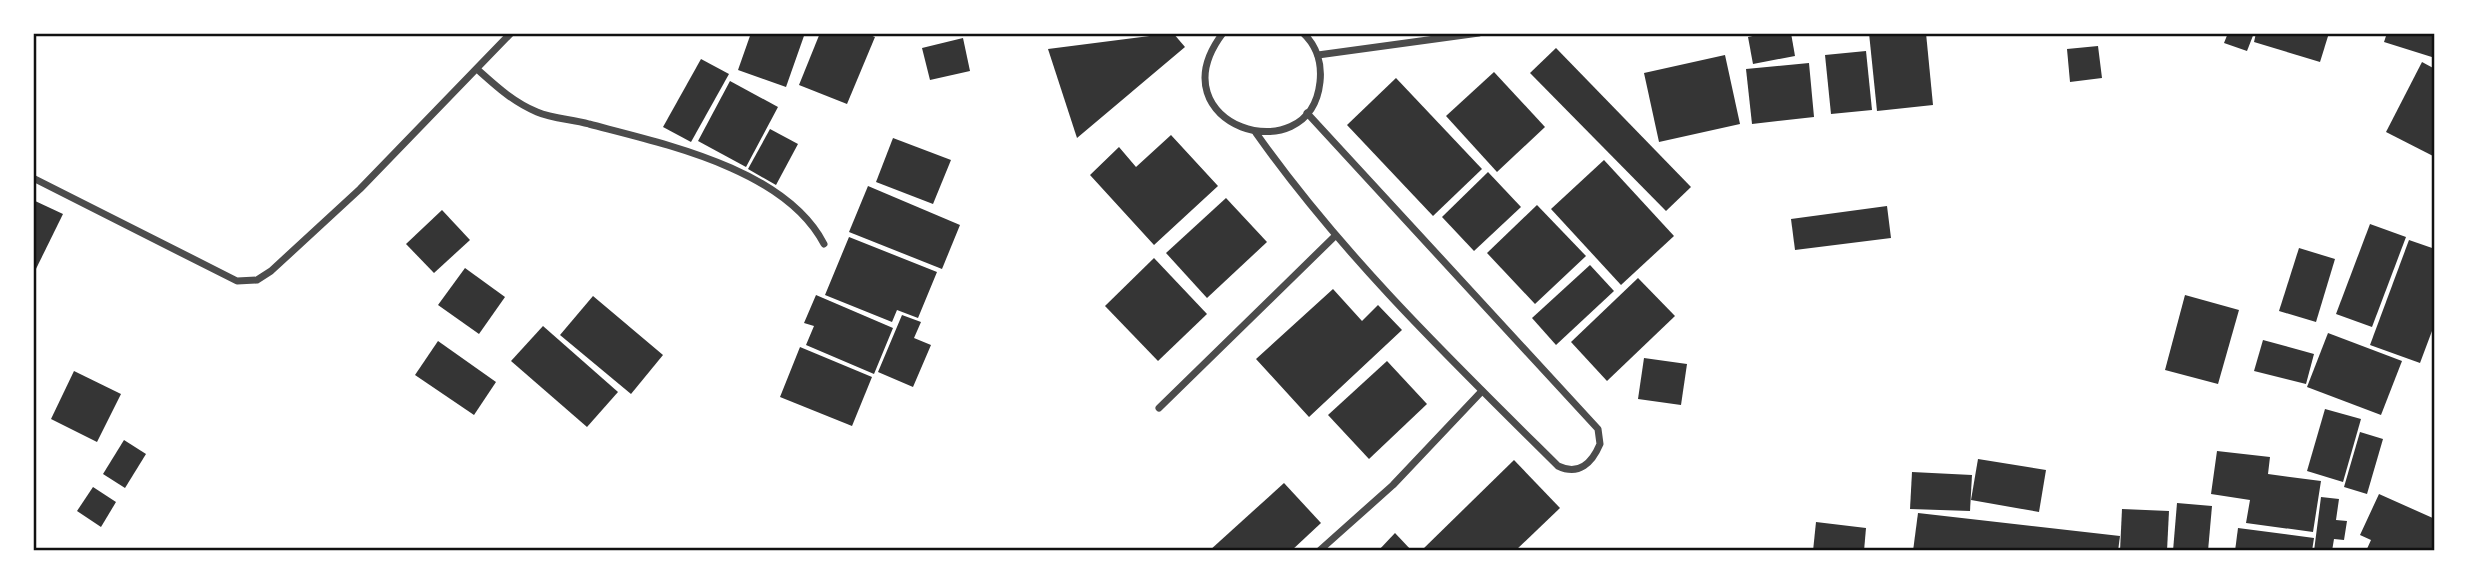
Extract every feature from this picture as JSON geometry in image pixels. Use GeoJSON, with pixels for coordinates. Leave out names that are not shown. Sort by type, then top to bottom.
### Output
{"type":"FeatureCollection","features":[{"type":"Feature","properties":{"kind":"street"},"geometry":{"type":"LineString","coordinates":[[33,177],[237,281],[257,280],[271,271],[360,188],[510,33]]}},
{"type":"Feature","properties":{"kind":"street"},"geometry":{"type":"LineString","coordinates":[[1223,33],[1212,47],[1205,65],[1208,93],[1222,117],[1238,128],[1256,133],[1278,131],[1307,113],[1320,85],[1318,55],[1303,33]]}},
{"type":"Feature","properties":{"kind":"street"},"geometry":{"type":"LineString","coordinates":[[1318,55],[1479,33]]}},
{"type":"Feature","properties":{"kind":"street"},"geometry":{"type":"LineString","coordinates":[[477,69],[507,96],[539,113],[676,146],[751,179],[804,212],[824,244]]}},
{"type":"Feature","properties":{"kind":"street"},"geometry":{"type":"LineString","coordinates":[[1256,133],[1298,192],[1335,236],[1482,391],[1558,466],[1569,471],[1579,470],[1595,456],[1601,444],[1598,429],[1307,113]]}},
{"type":"Feature","properties":{"kind":"street"},"geometry":{"type":"LineString","coordinates":[[1159,408],[1335,236]]}},
{"type":"Feature","properties":{"kind":"street"},"geometry":{"type":"LineString","coordinates":[[1319,551],[1393,485],[1482,391]]}},
{"type":"Feature","properties":{"kind":"building"},"geometry":{"type":"Polygon","coordinates":[[[751,33],[805,33],[786,87],[738,70],[751,33]]]}},
{"type":"Feature","properties":{"kind":"building"},"geometry":{"type":"Polygon","coordinates":[[[820,33],[865,33],[875,37],[847,104],[799,85],[820,33]]]}},
{"type":"Feature","properties":{"kind":"building"},"geometry":{"type":"Polygon","coordinates":[[[1173,33],[1185,47],[1077,138],[1048,49],[1173,33]]]}},
{"type":"Feature","properties":{"kind":"building"},"geometry":{"type":"Polygon","coordinates":[[[1766,33],[1791,33],[1795,56],[1753,64],[1748,37],[1766,33]]]}},
{"type":"Feature","properties":{"kind":"building"},"geometry":{"type":"Polygon","coordinates":[[[1869,33],[1926,33],[1933,105],[1877,111],[1869,33]]]}},
{"type":"Feature","properties":{"kind":"building"},"geometry":{"type":"Polygon","coordinates":[[[2228,33],[2254,33],[2247,51],[2224,43],[2228,33]]]}},
{"type":"Feature","properties":{"kind":"building"},"geometry":{"type":"Polygon","coordinates":[[[2256,33],[2329,33],[2320,62],[2254,42],[2256,33]]]}},
{"type":"Feature","properties":{"kind":"building"},"geometry":{"type":"Polygon","coordinates":[[[2387,33],[2435,33],[2435,58],[2384,42],[2387,33]]]}},
{"type":"Feature","properties":{"kind":"building"},"geometry":{"type":"Polygon","coordinates":[[[963,38],[970,71],[930,80],[922,48],[963,38]]]}},
{"type":"Feature","properties":{"kind":"building"},"geometry":{"type":"Polygon","coordinates":[[[2098,46],[2102,78],[2070,82],[2067,49],[2098,46]]]}},
{"type":"Feature","properties":{"kind":"building"},"geometry":{"type":"Polygon","coordinates":[[[1556,48],[1691,187],[1666,211],[1530,73],[1556,48]]]}},
{"type":"Feature","properties":{"kind":"building"},"geometry":{"type":"Polygon","coordinates":[[[1866,51],[1872,110],[1831,114],[1825,55],[1866,51]]]}},
{"type":"Feature","properties":{"kind":"building"},"geometry":{"type":"Polygon","coordinates":[[[1725,55],[1740,124],[1659,142],[1644,73],[1725,55]]]}},
{"type":"Feature","properties":{"kind":"building"},"geometry":{"type":"Polygon","coordinates":[[[701,59],[729,74],[691,142],[663,127],[701,59]]]}},
{"type":"Feature","properties":{"kind":"building"},"geometry":{"type":"Polygon","coordinates":[[[2422,62],[2435,69],[2435,157],[2386,132],[2422,62]]]}},
{"type":"Feature","properties":{"kind":"building"},"geometry":{"type":"Polygon","coordinates":[[[1809,63],[1814,117],[1752,124],[1746,69],[1809,63]]]}},
{"type":"Feature","properties":{"kind":"building"},"geometry":{"type":"Polygon","coordinates":[[[1494,72],[1545,127],[1497,172],[1446,116],[1494,72]]]}},
{"type":"Feature","properties":{"kind":"building"},"geometry":{"type":"Polygon","coordinates":[[[1396,78],[1482,169],[1433,216],[1347,125],[1396,78]]]}},
{"type":"Feature","properties":{"kind":"building"},"geometry":{"type":"Polygon","coordinates":[[[730,81],[778,107],[746,167],[698,141],[730,81]]]}},
{"type":"Feature","properties":{"kind":"building"},"geometry":{"type":"Polygon","coordinates":[[[770,129],[798,144],[776,185],[748,169],[770,129]]]}},
{"type":"Feature","properties":{"kind":"building"},"geometry":{"type":"Polygon","coordinates":[[[1171,135],[1218,186],[1154,245],[1090,175],[1119,147],[1136,167],[1171,135]]]}},
{"type":"Feature","properties":{"kind":"building"},"geometry":{"type":"Polygon","coordinates":[[[893,138],[951,160],[933,204],[876,182],[893,138]]]}},
{"type":"Feature","properties":{"kind":"building"},"geometry":{"type":"Polygon","coordinates":[[[1604,160],[1674,236],[1621,285],[1551,209],[1604,160]]]}},
{"type":"Feature","properties":{"kind":"building"},"geometry":{"type":"Polygon","coordinates":[[[1488,172],[1521,207],[1474,251],[1442,217],[1488,172]]]}},
{"type":"Feature","properties":{"kind":"building"},"geometry":{"type":"Polygon","coordinates":[[[868,186],[960,225],[942,269],[849,232],[868,186]]]}},
{"type":"Feature","properties":{"kind":"building"},"geometry":{"type":"Polygon","coordinates":[[[1226,198],[1267,242],[1207,298],[1166,253],[1226,198]]]}},
{"type":"Feature","properties":{"kind":"building"},"geometry":{"type":"Polygon","coordinates":[[[33,200],[63,214],[33,275],[33,200]]]}},
{"type":"Feature","properties":{"kind":"building"},"geometry":{"type":"Polygon","coordinates":[[[1537,205],[1586,256],[1535,304],[1487,253],[1537,205]]]}},
{"type":"Feature","properties":{"kind":"building"},"geometry":{"type":"Polygon","coordinates":[[[1887,206],[1891,238],[1795,250],[1791,219],[1887,206]]]}},
{"type":"Feature","properties":{"kind":"building"},"geometry":{"type":"Polygon","coordinates":[[[442,210],[470,240],[434,273],[406,244],[442,210]]]}},
{"type":"Feature","properties":{"kind":"building"},"geometry":{"type":"Polygon","coordinates":[[[2370,224],[2406,237],[2372,327],[2336,314],[2370,224]]]}},
{"type":"Feature","properties":{"kind":"building"},"geometry":{"type":"Polygon","coordinates":[[[849,237],[937,272],[918,318],[897,310],[892,322],[825,295],[849,237]]]}},
{"type":"Feature","properties":{"kind":"building"},"geometry":{"type":"Polygon","coordinates":[[[2409,240],[2435,249],[2435,323],[2420,363],[2370,345],[2409,240]]]}},
{"type":"Feature","properties":{"kind":"building"},"geometry":{"type":"Polygon","coordinates":[[[2299,248],[2335,259],[2316,322],[2279,311],[2299,248]]]}},
{"type":"Feature","properties":{"kind":"building"},"geometry":{"type":"Polygon","coordinates":[[[1154,258],[1207,314],[1158,361],[1105,306],[1154,258]]]}},
{"type":"Feature","properties":{"kind":"building"},"geometry":{"type":"Polygon","coordinates":[[[1590,265],[1614,291],[1556,345],[1532,318],[1590,265]]]}},
{"type":"Feature","properties":{"kind":"building"},"geometry":{"type":"Polygon","coordinates":[[[465,268],[505,297],[479,334],[438,305],[465,268]]]}},
{"type":"Feature","properties":{"kind":"building"},"geometry":{"type":"Polygon","coordinates":[[[1638,278],[1675,316],[1607,381],[1571,342],[1638,278]]]}},
{"type":"Feature","properties":{"kind":"building"},"geometry":{"type":"Polygon","coordinates":[[[1333,289],[1362,321],[1378,305],[1402,330],[1309,417],[1256,359],[1333,289]]]}},
{"type":"Feature","properties":{"kind":"building"},"geometry":{"type":"Polygon","coordinates":[[[816,295],[893,328],[874,374],[806,345],[814,326],[804,323],[816,295]]]}},
{"type":"Feature","properties":{"kind":"building"},"geometry":{"type":"Polygon","coordinates":[[[2185,295],[2239,310],[2218,384],[2165,370],[2185,295]]]}},
{"type":"Feature","properties":{"kind":"building"},"geometry":{"type":"Polygon","coordinates":[[[593,296],[663,355],[631,394],[560,335],[593,296]]]}},
{"type":"Feature","properties":{"kind":"building"},"geometry":{"type":"Polygon","coordinates":[[[902,315],[921,322],[914,338],[931,345],[913,387],[878,372],[902,315]]]}},
{"type":"Feature","properties":{"kind":"building"},"geometry":{"type":"Polygon","coordinates":[[[543,326],[618,392],[587,427],[511,361],[543,326]]]}},
{"type":"Feature","properties":{"kind":"building"},"geometry":{"type":"Polygon","coordinates":[[[2328,333],[2402,361],[2381,415],[2307,387],[2328,333]]]}},
{"type":"Feature","properties":{"kind":"building"},"geometry":{"type":"Polygon","coordinates":[[[2263,340],[2314,354],[2306,384],[2254,371],[2263,340]]]}},
{"type":"Feature","properties":{"kind":"building"},"geometry":{"type":"Polygon","coordinates":[[[438,341],[496,382],[474,415],[415,375],[438,341]]]}},
{"type":"Feature","properties":{"kind":"building"},"geometry":{"type":"Polygon","coordinates":[[[800,347],[872,377],[852,426],[780,397],[800,347]]]}},
{"type":"Feature","properties":{"kind":"building"},"geometry":{"type":"Polygon","coordinates":[[[1644,358],[1687,364],[1681,405],[1638,399],[1644,358]]]}},
{"type":"Feature","properties":{"kind":"building"},"geometry":{"type":"Polygon","coordinates":[[[1387,361],[1427,404],[1369,459],[1328,415],[1387,361]]]}},
{"type":"Feature","properties":{"kind":"building"},"geometry":{"type":"Polygon","coordinates":[[[74,371],[121,394],[97,442],[51,419],[74,371]]]}},
{"type":"Feature","properties":{"kind":"building"},"geometry":{"type":"Polygon","coordinates":[[[2325,409],[2361,419],[2343,482],[2307,471],[2325,409]]]}},
{"type":"Feature","properties":{"kind":"building"},"geometry":{"type":"Polygon","coordinates":[[[2360,432],[2383,439],[2367,494],[2344,487],[2360,432]]]}},
{"type":"Feature","properties":{"kind":"building"},"geometry":{"type":"Polygon","coordinates":[[[124,440],[146,454],[125,488],[103,474],[124,440]]]}},
{"type":"Feature","properties":{"kind":"building"},"geometry":{"type":"Polygon","coordinates":[[[2217,451],[2270,457],[2268,474],[2321,481],[2313,532],[2246,523],[2250,500],[2211,494],[2217,451]]]}},
{"type":"Feature","properties":{"kind":"building"},"geometry":{"type":"Polygon","coordinates":[[[1978,459],[2046,470],[2039,512],[1971,500],[1978,459]]]}},
{"type":"Feature","properties":{"kind":"building"},"geometry":{"type":"Polygon","coordinates":[[[1514,460],[1560,508],[1515,551],[1421,551],[1514,460]]]}},
{"type":"Feature","properties":{"kind":"building"},"geometry":{"type":"Polygon","coordinates":[[[1912,472],[1972,475],[1970,511],[1910,509],[1912,472]]]}},
{"type":"Feature","properties":{"kind":"building"},"geometry":{"type":"Polygon","coordinates":[[[1284,483],[1321,523],[1291,551],[1209,551],[1284,483]]]}},
{"type":"Feature","properties":{"kind":"building"},"geometry":{"type":"Polygon","coordinates":[[[93,487],[116,502],[101,527],[77,511],[93,487]]]}},
{"type":"Feature","properties":{"kind":"building"},"geometry":{"type":"Polygon","coordinates":[[[2379,494],[2435,519],[2434,551],[2366,551],[2371,540],[2360,535],[2379,494]]]}},
{"type":"Feature","properties":{"kind":"building"},"geometry":{"type":"Polygon","coordinates":[[[2321,497],[2339,499],[2336,520],[2347,521],[2344,540],[2334,539],[2332,551],[2314,551],[2321,497]]]}},
{"type":"Feature","properties":{"kind":"building"},"geometry":{"type":"Polygon","coordinates":[[[2177,503],[2212,506],[2208,551],[2173,551],[2177,503]]]}},
{"type":"Feature","properties":{"kind":"building"},"geometry":{"type":"Polygon","coordinates":[[[2122,509],[2169,511],[2167,551],[2120,551],[2122,509]]]}},
{"type":"Feature","properties":{"kind":"building"},"geometry":{"type":"Polygon","coordinates":[[[1918,513],[2120,536],[2118,551],[1913,551],[1918,513]]]}},
{"type":"Feature","properties":{"kind":"building"},"geometry":{"type":"Polygon","coordinates":[[[1816,522],[1866,528],[1864,551],[1813,551],[1816,522]]]}},
{"type":"Feature","properties":{"kind":"building"},"geometry":{"type":"Polygon","coordinates":[[[2238,528],[2314,538],[2312,551],[2235,551],[2238,528]]]}},
{"type":"Feature","properties":{"kind":"building"},"geometry":{"type":"Polygon","coordinates":[[[1395,533],[1412,551],[1378,551],[1395,533]]]}}]}
